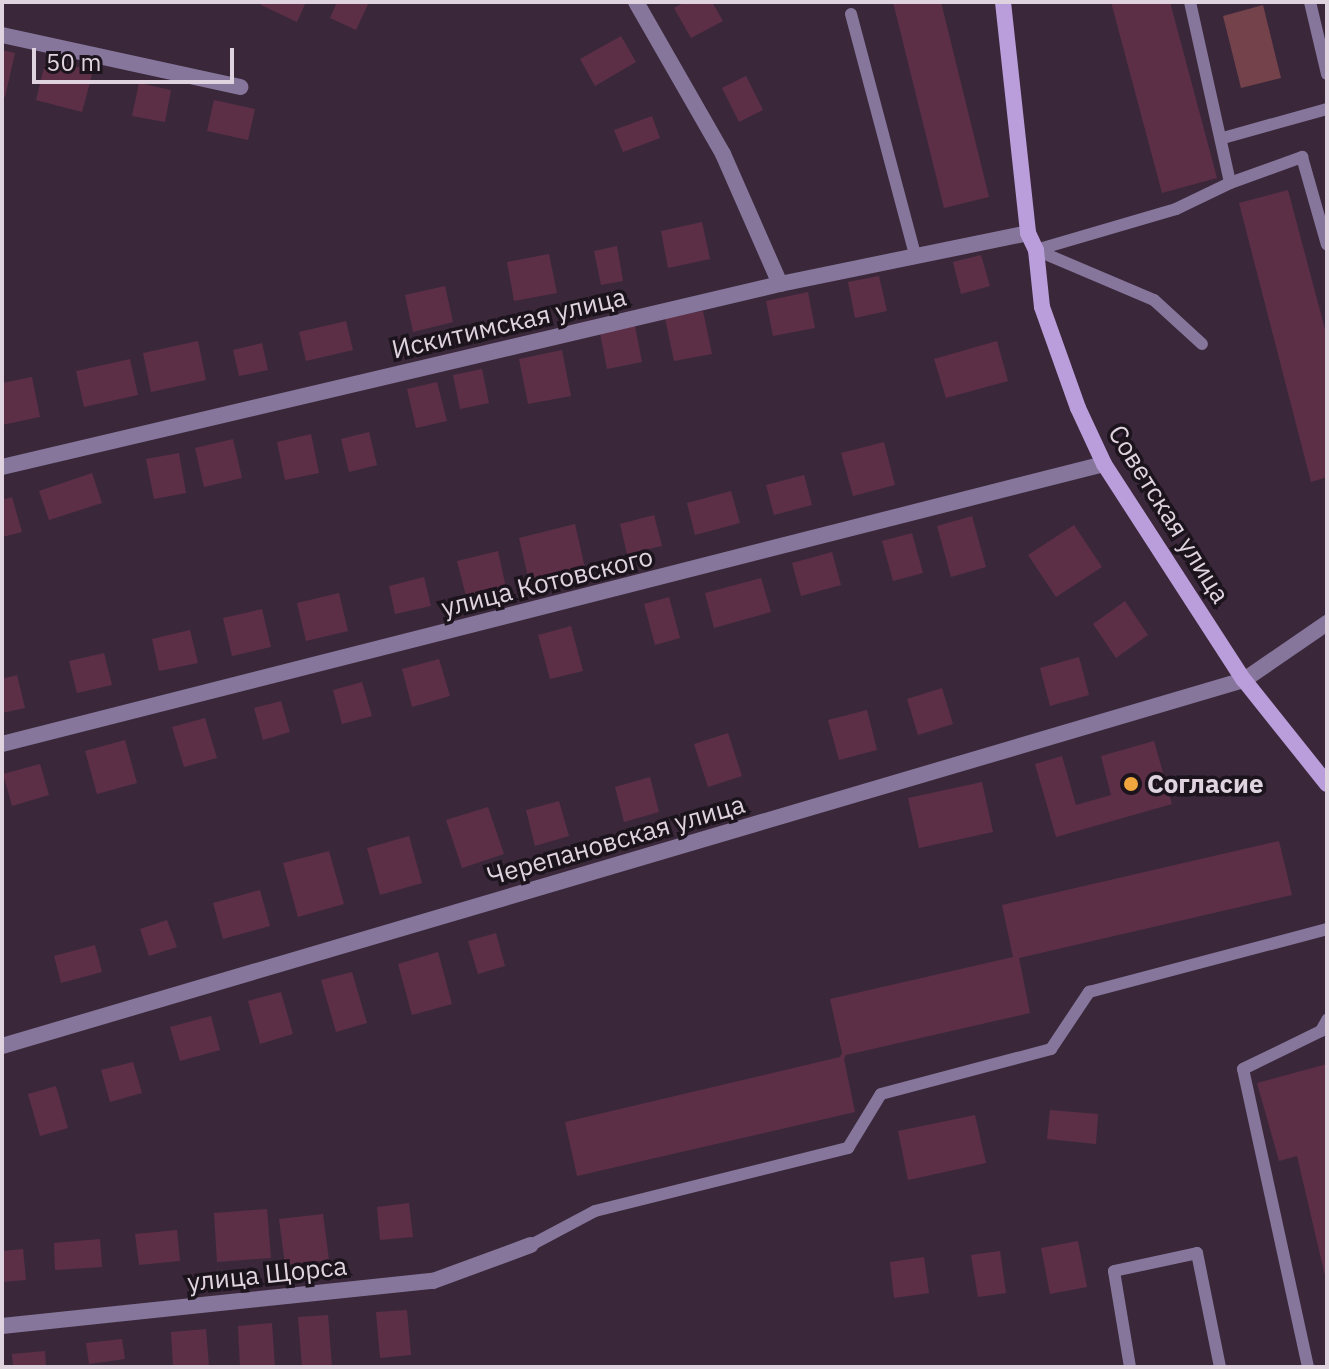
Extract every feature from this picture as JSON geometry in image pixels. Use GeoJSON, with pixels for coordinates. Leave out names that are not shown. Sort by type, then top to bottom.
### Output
{"type":"FeatureCollection","features":[{"type":"Feature","properties":{"kind":"main road","name":"Советская улица"},"geometry":{"type":"LineString","coordinates":[[1003,2],[1028,233],[1036,250],[1042,307],[1078,408],[1104,464],[1244,680],[1327,784]]}},
{"type":"Feature","properties":{"kind":"street"},"geometry":{"type":"LineString","coordinates":[[636,2],[723,154],[780,284]]}},
{"type":"Feature","properties":{"kind":"street"},"geometry":{"type":"LineString","coordinates":[[2,35],[240,87]]}},
{"type":"Feature","properties":{"kind":"street","name":"Искитимская улица"},"geometry":{"type":"LineString","coordinates":[[2,467],[780,284],[1028,233]]}},
{"type":"Feature","properties":{"kind":"street","name":"улица Котовского"},"geometry":{"type":"LineString","coordinates":[[2,744],[1104,464]]}},
{"type":"Feature","properties":{"kind":"street","name":"Черепановская улица"},"geometry":{"type":"LineString","coordinates":[[2,1046],[1244,680],[1327,623]]}},
{"type":"Feature","properties":{"kind":"street","name":"улица Щорса"},"geometry":{"type":"LineString","coordinates":[[2,1326],[433,1281],[531,1245]]}},
{"type":"Feature","properties":{"kind":"lane"},"geometry":{"type":"LineString","coordinates":[[1190,2],[1223,138],[1230,183]]}},
{"type":"Feature","properties":{"kind":"lane"},"geometry":{"type":"LineString","coordinates":[[1310,2],[1327,74]]}},
{"type":"Feature","properties":{"kind":"lane"},"geometry":{"type":"LineString","coordinates":[[851,14],[915,255]]}},
{"type":"Feature","properties":{"kind":"lane"},"geometry":{"type":"LineString","coordinates":[[1223,138],[1327,109]]}},
{"type":"Feature","properties":{"kind":"lane"},"geometry":{"type":"LineString","coordinates":[[1036,250],[1176,209],[1230,183],[1302,157],[1327,245]]}},
{"type":"Feature","properties":{"kind":"lane"},"geometry":{"type":"LineString","coordinates":[[1036,250],[1154,300],[1202,344]]}},
{"type":"Feature","properties":{"kind":"lane"},"geometry":{"type":"LineString","coordinates":[[531,1245],[595,1211],[848,1148],[881,1094],[1051,1049],[1089,992],[1327,929]]}},
{"type":"Feature","properties":{"kind":"lane"},"geometry":{"type":"LineString","coordinates":[[1308,1367],[1243,1069],[1321,1031],[1327,1020]]}},
{"type":"Feature","properties":{"kind":"lane"},"geometry":{"type":"LineString","coordinates":[[1130,1367],[1114,1271],[1197,1253],[1220,1367]]}},
{"type":"Feature","properties":{"kind":"shaded area"},"geometry":{"type":"Polygon","coordinates":[[[1263,5],[1281,78],[1241,88],[1223,16],[1263,5]]]}},
{"type":"Feature","properties":{"kind":"building"},"geometry":{"type":"Polygon","coordinates":[[[262,2],[306,2],[297,22],[261,5],[262,2]]]}},
{"type":"Feature","properties":{"kind":"building"},"geometry":{"type":"Polygon","coordinates":[[[337,2],[369,2],[356,30],[330,18],[337,2]]]}},
{"type":"Feature","properties":{"kind":"building"},"geometry":{"type":"Polygon","coordinates":[[[685,2],[712,2],[723,21],[691,38],[674,8],[685,2]]]}},
{"type":"Feature","properties":{"kind":"building"},"geometry":{"type":"Polygon","coordinates":[[[893,2],[941,2],[989,197],[944,208],[893,2]]]}},
{"type":"Feature","properties":{"kind":"building"},"geometry":{"type":"Polygon","coordinates":[[[1111,2],[1170,2],[1217,178],[1162,193],[1111,2]]]}},
{"type":"Feature","properties":{"kind":"building"},"geometry":{"type":"Polygon","coordinates":[[[621,36],[636,62],[595,86],[580,59],[621,36]]]}},
{"type":"Feature","properties":{"kind":"building"},"geometry":{"type":"Polygon","coordinates":[[[2,50],[15,53],[5,97],[2,96],[2,50]]]}},
{"type":"Feature","properties":{"kind":"building"},"geometry":{"type":"Polygon","coordinates":[[[46,59],[93,71],[82,112],[36,100],[46,59]]]}},
{"type":"Feature","properties":{"kind":"building"},"geometry":{"type":"Polygon","coordinates":[[[746,76],[763,110],[739,122],[722,88],[746,76]]]}},
{"type":"Feature","properties":{"kind":"building"},"geometry":{"type":"Polygon","coordinates":[[[139,83],[171,90],[165,122],[132,116],[139,83]]]}},
{"type":"Feature","properties":{"kind":"building"},"geometry":{"type":"Polygon","coordinates":[[[214,100],[255,109],[248,140],[207,131],[214,100]]]}},
{"type":"Feature","properties":{"kind":"building"},"geometry":{"type":"Polygon","coordinates":[[[652,116],[660,138],[623,152],[614,130],[652,116]]]}},
{"type":"Feature","properties":{"kind":"building"},"geometry":{"type":"Polygon","coordinates":[[[1288,190],[1327,337],[1327,477],[1311,482],[1239,203],[1288,190]]]}},
{"type":"Feature","properties":{"kind":"building"},"geometry":{"type":"Polygon","coordinates":[[[702,222],[710,259],[668,268],[661,231],[702,222]]]}},
{"type":"Feature","properties":{"kind":"building"},"geometry":{"type":"Polygon","coordinates":[[[617,246],[623,281],[601,285],[594,251],[617,246]]]}},
{"type":"Feature","properties":{"kind":"building"},"geometry":{"type":"Polygon","coordinates":[[[549,254],[557,293],[514,301],[507,262],[549,254]]]}},
{"type":"Feature","properties":{"kind":"building"},"geometry":{"type":"Polygon","coordinates":[[[981,255],[990,286],[961,294],[953,262],[981,255]]]}},
{"type":"Feature","properties":{"kind":"building"},"geometry":{"type":"Polygon","coordinates":[[[879,276],[887,311],[855,318],[848,282],[879,276]]]}},
{"type":"Feature","properties":{"kind":"building"},"geometry":{"type":"Polygon","coordinates":[[[445,286],[453,322],[413,332],[405,295],[445,286]]]}},
{"type":"Feature","properties":{"kind":"building"},"geometry":{"type":"Polygon","coordinates":[[[808,292],[815,328],[773,336],[766,301],[808,292]]]}},
{"type":"Feature","properties":{"kind":"building"},"geometry":{"type":"Polygon","coordinates":[[[703,311],[712,354],[674,361],[665,318],[703,311]]]}},
{"type":"Feature","properties":{"kind":"building"},"geometry":{"type":"Polygon","coordinates":[[[346,321],[353,350],[306,361],[299,332],[346,321]]]}},
{"type":"Feature","properties":{"kind":"building"},"geometry":{"type":"Polygon","coordinates":[[[635,326],[642,362],[607,369],[600,333],[635,326]]]}},
{"type":"Feature","properties":{"kind":"building"},"geometry":{"type":"Polygon","coordinates":[[[198,341],[206,380],[151,392],[143,353],[198,341]]]}},
{"type":"Feature","properties":{"kind":"building"},"geometry":{"type":"Polygon","coordinates":[[[997,341],[1008,381],[946,398],[934,359],[997,341]]]}},
{"type":"Feature","properties":{"kind":"building"},"geometry":{"type":"Polygon","coordinates":[[[262,343],[268,370],[239,376],[233,350],[262,343]]]}},
{"type":"Feature","properties":{"kind":"building"},"geometry":{"type":"Polygon","coordinates":[[[562,350],[571,396],[528,404],[519,359],[562,350]]]}},
{"type":"Feature","properties":{"kind":"building"},"geometry":{"type":"Polygon","coordinates":[[[130,359],[138,395],[84,407],[76,371],[130,359]]]}},
{"type":"Feature","properties":{"kind":"building"},"geometry":{"type":"Polygon","coordinates":[[[482,369],[489,403],[460,409],[453,375],[482,369]]]}},
{"type":"Feature","properties":{"kind":"building"},"geometry":{"type":"Polygon","coordinates":[[[32,377],[40,417],[2,425],[2,383],[32,377]]]}},
{"type":"Feature","properties":{"kind":"building"},"geometry":{"type":"Polygon","coordinates":[[[437,382],[447,421],[416,428],[407,389],[437,382]]]}},
{"type":"Feature","properties":{"kind":"building"},"geometry":{"type":"Polygon","coordinates":[[[369,432],[377,465],[349,472],[341,439],[369,432]]]}},
{"type":"Feature","properties":{"kind":"building"},"geometry":{"type":"Polygon","coordinates":[[[311,434],[319,473],[285,480],[277,442],[311,434]]]}},
{"type":"Feature","properties":{"kind":"building"},"geometry":{"type":"Polygon","coordinates":[[[233,439],[242,478],[204,487],[195,448],[233,439]]]}},
{"type":"Feature","properties":{"kind":"building"},"geometry":{"type":"Polygon","coordinates":[[[884,442],[895,485],[853,496],[841,453],[884,442]]]}},
{"type":"Feature","properties":{"kind":"building"},"geometry":{"type":"Polygon","coordinates":[[[179,453],[186,493],[154,499],[146,459],[179,453]]]}},
{"type":"Feature","properties":{"kind":"building"},"geometry":{"type":"Polygon","coordinates":[[[92,473],[102,503],[49,520],[39,491],[92,473]]]}},
{"type":"Feature","properties":{"kind":"building"},"geometry":{"type":"Polygon","coordinates":[[[804,475],[812,505],[774,515],[766,485],[804,475]]]}},
{"type":"Feature","properties":{"kind":"building"},"geometry":{"type":"Polygon","coordinates":[[[731,491],[740,523],[695,535],[687,503],[731,491]]]}},
{"type":"Feature","properties":{"kind":"building"},"geometry":{"type":"Polygon","coordinates":[[[12,497],[22,532],[2,537],[2,500],[12,497]]]}},
{"type":"Feature","properties":{"kind":"building"},"geometry":{"type":"Polygon","coordinates":[[[654,515],[662,546],[627,554],[620,524],[654,515]]]}},
{"type":"Feature","properties":{"kind":"building"},"geometry":{"type":"Polygon","coordinates":[[[972,516],[986,567],[951,577],[937,526],[972,516]]]}},
{"type":"Feature","properties":{"kind":"building"},"geometry":{"type":"Polygon","coordinates":[[[575,524],[585,568],[529,581],[519,538],[575,524]]]}},
{"type":"Feature","properties":{"kind":"building"},"geometry":{"type":"Polygon","coordinates":[[[1074,525],[1102,567],[1056,597],[1028,555],[1074,525]]]}},
{"type":"Feature","properties":{"kind":"building"},"geometry":{"type":"Polygon","coordinates":[[[912,533],[923,573],[893,581],[882,541],[912,533]]]}},
{"type":"Feature","properties":{"kind":"building"},"geometry":{"type":"Polygon","coordinates":[[[498,551],[506,588],[466,596],[457,561],[498,551]]]}},
{"type":"Feature","properties":{"kind":"building"},"geometry":{"type":"Polygon","coordinates":[[[832,552],[841,585],[801,596],[792,563],[832,552]]]}},
{"type":"Feature","properties":{"kind":"building"},"geometry":{"type":"Polygon","coordinates":[[[424,577],[431,606],[395,614],[389,586],[424,577]]]}},
{"type":"Feature","properties":{"kind":"building"},"geometry":{"type":"Polygon","coordinates":[[[761,578],[771,612],[714,628],[705,593],[761,578]]]}},
{"type":"Feature","properties":{"kind":"building"},"geometry":{"type":"Polygon","coordinates":[[[339,593],[348,631],[306,641],[297,603],[339,593]]]}},
{"type":"Feature","properties":{"kind":"building"},"geometry":{"type":"Polygon","coordinates":[[[669,597],[680,638],[655,645],[644,604],[669,597]]]}},
{"type":"Feature","properties":{"kind":"building"},"geometry":{"type":"Polygon","coordinates":[[[1125,601],[1148,635],[1116,658],[1093,624],[1125,601]]]}},
{"type":"Feature","properties":{"kind":"building"},"geometry":{"type":"Polygon","coordinates":[[[262,609],[271,647],[232,656],[223,618],[262,609]]]}},
{"type":"Feature","properties":{"kind":"building"},"geometry":{"type":"Polygon","coordinates":[[[571,626],[583,671],[550,679],[538,635],[571,626]]]}},
{"type":"Feature","properties":{"kind":"building"},"geometry":{"type":"Polygon","coordinates":[[[190,630],[198,663],[159,671],[152,639],[190,630]]]}},
{"type":"Feature","properties":{"kind":"building"},"geometry":{"type":"Polygon","coordinates":[[[104,653],[112,685],[77,693],[69,661],[104,653]]]}},
{"type":"Feature","properties":{"kind":"building"},"geometry":{"type":"Polygon","coordinates":[[[1079,657],[1089,695],[1050,706],[1040,668],[1079,657]]]}},
{"type":"Feature","properties":{"kind":"building"},"geometry":{"type":"Polygon","coordinates":[[[439,659],[450,696],[412,707],[402,669],[439,659]]]}},
{"type":"Feature","properties":{"kind":"building"},"geometry":{"type":"Polygon","coordinates":[[[17,675],[25,708],[2,713],[2,679],[17,675]]]}},
{"type":"Feature","properties":{"kind":"building"},"geometry":{"type":"Polygon","coordinates":[[[362,682],[372,716],[342,724],[333,690],[362,682]]]}},
{"type":"Feature","properties":{"kind":"building"},"geometry":{"type":"Polygon","coordinates":[[[942,688],[953,724],[918,735],[907,699],[942,688]]]}},
{"type":"Feature","properties":{"kind":"building"},"geometry":{"type":"Polygon","coordinates":[[[281,701],[290,732],[263,740],[254,708],[281,701]]]}},
{"type":"Feature","properties":{"kind":"building"},"geometry":{"type":"Polygon","coordinates":[[[867,710],[877,750],[839,760],[828,720],[867,710]]]}},
{"type":"Feature","properties":{"kind":"building"},"geometry":{"type":"Polygon","coordinates":[[[205,718],[217,758],[184,767],[172,727],[205,718]]]}},
{"type":"Feature","properties":{"kind":"building"},"geometry":{"type":"Polygon","coordinates":[[[728,733],[742,776],[708,787],[694,744],[728,733]]]}},
{"type":"Feature","properties":{"kind":"building"},"geometry":{"type":"Polygon","coordinates":[[[125,740],[137,783],[97,794],[85,751],[125,740]]]}},
{"type":"Feature","properties":{"kind":"building"},"geometry":{"type":"Polygon","coordinates":[[[1154,741],[1172,804],[1056,837],[1035,764],[1062,756],[1076,805],[1111,795],[1101,756],[1154,741]]]}},
{"type":"Feature","properties":{"kind":"building"},"geometry":{"type":"Polygon","coordinates":[[[40,764],[49,795],[12,806],[3,774],[40,764]]]}},
{"type":"Feature","properties":{"kind":"building"},"geometry":{"type":"Polygon","coordinates":[[[650,777],[659,812],[624,822],[615,787],[650,777]]]}},
{"type":"Feature","properties":{"kind":"building"},"geometry":{"type":"Polygon","coordinates":[[[982,782],[993,832],[919,848],[908,798],[982,782]]]}},
{"type":"Feature","properties":{"kind":"building"},"geometry":{"type":"Polygon","coordinates":[[[559,801],[569,836],[535,846],[526,810],[559,801]]]}},
{"type":"Feature","properties":{"kind":"building"},"geometry":{"type":"Polygon","coordinates":[[[488,807],[504,854],[462,868],[446,820],[488,807]]]}},
{"type":"Feature","properties":{"kind":"building"},"geometry":{"type":"Polygon","coordinates":[[[409,836],[422,883],[380,895],[367,848],[409,836]]]}},
{"type":"Feature","properties":{"kind":"building"},"geometry":{"type":"Polygon","coordinates":[[[1279,841],[1292,895],[1019,958],[1030,1013],[846,1055],[844,1059],[855,1112],[577,1176],[565,1122],[840,1057],[842,1053],[830,999],[1013,957],[1002,905],[1279,841]]]}},
{"type":"Feature","properties":{"kind":"building"},"geometry":{"type":"Polygon","coordinates":[[[329,851],[344,904],[298,917],[283,863],[329,851]]]}},
{"type":"Feature","properties":{"kind":"building"},"geometry":{"type":"Polygon","coordinates":[[[260,890],[270,926],[223,939],[213,903],[260,890]]]}},
{"type":"Feature","properties":{"kind":"building"},"geometry":{"type":"Polygon","coordinates":[[[167,920],[177,947],[149,956],[140,929],[167,920]]]}},
{"type":"Feature","properties":{"kind":"building"},"geometry":{"type":"Polygon","coordinates":[[[496,933],[505,966],[478,974],[468,941],[496,933]]]}},
{"type":"Feature","properties":{"kind":"building"},"geometry":{"type":"Polygon","coordinates":[[[95,945],[102,972],[61,983],[54,956],[95,945]]]}},
{"type":"Feature","properties":{"kind":"building"},"geometry":{"type":"Polygon","coordinates":[[[438,952],[452,1004],[412,1015],[398,964],[438,952]]]}},
{"type":"Feature","properties":{"kind":"building"},"geometry":{"type":"Polygon","coordinates":[[[352,972],[367,1023],[336,1032],[321,980],[352,972]]]}},
{"type":"Feature","properties":{"kind":"building"},"geometry":{"type":"Polygon","coordinates":[[[281,992],[293,1034],[260,1044],[248,1001],[281,992]]]}},
{"type":"Feature","properties":{"kind":"building"},"geometry":{"type":"Polygon","coordinates":[[[211,1016],[220,1050],[180,1061],[170,1027],[211,1016]]]}},
{"type":"Feature","properties":{"kind":"building"},"geometry":{"type":"Polygon","coordinates":[[[133,1062],[142,1093],[110,1102],[101,1070],[133,1062]]]}},
{"type":"Feature","properties":{"kind":"building"},"geometry":{"type":"Polygon","coordinates":[[[1327,1064],[1326,1280],[1297,1156],[1279,1161],[1257,1083],[1327,1064]]]}},
{"type":"Feature","properties":{"kind":"building"},"geometry":{"type":"Polygon","coordinates":[[[56,1086],[68,1128],[40,1136],[28,1094],[56,1086]]]}},
{"type":"Feature","properties":{"kind":"building"},"geometry":{"type":"Polygon","coordinates":[[[1050,1110],[1098,1114],[1096,1144],[1047,1139],[1050,1110]]]}},
{"type":"Feature","properties":{"kind":"building"},"geometry":{"type":"Polygon","coordinates":[[[975,1115],[986,1163],[908,1180],[898,1131],[975,1115]]]}},
{"type":"Feature","properties":{"kind":"building"},"geometry":{"type":"Polygon","coordinates":[[[409,1203],[413,1237],[380,1240],[377,1207],[409,1203]]]}},
{"type":"Feature","properties":{"kind":"building"},"geometry":{"type":"Polygon","coordinates":[[[267,1209],[271,1258],[217,1262],[214,1213],[267,1209]]]}},
{"type":"Feature","properties":{"kind":"building"},"geometry":{"type":"Polygon","coordinates":[[[323,1214],[329,1260],[285,1265],[279,1219],[323,1214]]]}},
{"type":"Feature","properties":{"kind":"building"},"geometry":{"type":"Polygon","coordinates":[[[177,1230],[180,1261],[139,1265],[135,1234],[177,1230]]]}},
{"type":"Feature","properties":{"kind":"building"},"geometry":{"type":"Polygon","coordinates":[[[100,1239],[102,1267],[55,1270],[54,1243],[100,1239]]]}},
{"type":"Feature","properties":{"kind":"building"},"geometry":{"type":"Polygon","coordinates":[[[1078,1241],[1087,1287],[1050,1294],[1041,1248],[1078,1241]]]}},
{"type":"Feature","properties":{"kind":"building"},"geometry":{"type":"Polygon","coordinates":[[[23,1249],[26,1280],[2,1282],[2,1251],[23,1249]]]}},
{"type":"Feature","properties":{"kind":"building"},"geometry":{"type":"Polygon","coordinates":[[[1000,1251],[1006,1293],[978,1297],[971,1255],[1000,1251]]]}},
{"type":"Feature","properties":{"kind":"building"},"geometry":{"type":"Polygon","coordinates":[[[924,1257],[929,1293],[894,1298],[890,1262],[924,1257]]]}},
{"type":"Feature","properties":{"kind":"building"},"geometry":{"type":"Polygon","coordinates":[[[407,1310],[411,1355],[380,1358],[376,1312],[407,1310]]]}},
{"type":"Feature","properties":{"kind":"building"},"geometry":{"type":"Polygon","coordinates":[[[328,1315],[332,1367],[302,1367],[298,1317],[328,1315]]]}},
{"type":"Feature","properties":{"kind":"building"},"geometry":{"type":"Polygon","coordinates":[[[272,1323],[275,1367],[240,1367],[238,1326],[272,1323]]]}},
{"type":"Feature","properties":{"kind":"building"},"geometry":{"type":"Polygon","coordinates":[[[206,1329],[209,1366],[173,1367],[171,1332],[206,1329]]]}},
{"type":"Feature","properties":{"kind":"building"},"geometry":{"type":"Polygon","coordinates":[[[122,1339],[125,1359],[89,1364],[86,1343],[122,1339]]]}},
{"type":"Feature","properties":{"kind":"building"},"geometry":{"type":"Polygon","coordinates":[[[45,1351],[46,1367],[13,1367],[12,1354],[45,1351]]]}},
{"type":"Feature","properties":{"kind":"place","name":"Согласие"},"geometry":{"type":"Point","coordinates":[1131,784]}}]}
